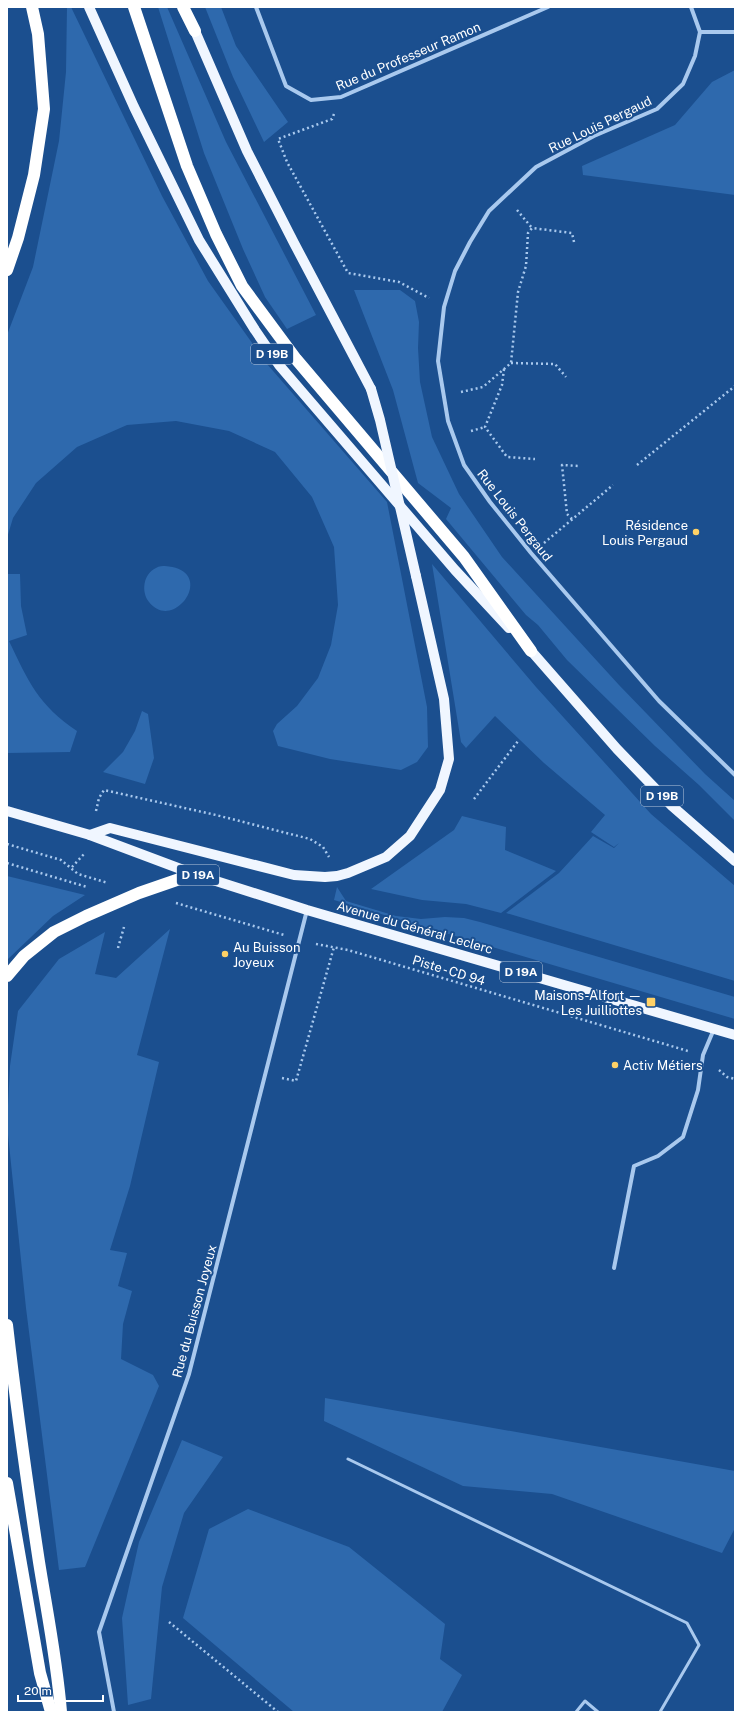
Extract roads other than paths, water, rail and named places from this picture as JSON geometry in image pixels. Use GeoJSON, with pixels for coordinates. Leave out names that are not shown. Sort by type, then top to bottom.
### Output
{"type":"FeatureCollection","features":[{"type":"Feature","properties":{"kind":"highway"},"geometry":{"type":"LineString","coordinates":[[7,270],[18,238],[34,175],[44,109],[38,34],[32,7]]}},
{"type":"Feature","properties":{"kind":"highway"},"geometry":{"type":"LineString","coordinates":[[134,7],[187,166],[216,234],[242,286],[296,359],[464,557],[531,651]]}},
{"type":"Feature","properties":{"kind":"highway"},"geometry":{"type":"LineString","coordinates":[[183,7],[195,31]]}},
{"type":"Feature","properties":{"kind":"highway"},"geometry":{"type":"LineString","coordinates":[[7,976],[24,956],[54,932],[86,916],[139,894],[194,874]]}},
{"type":"Feature","properties":{"kind":"highway"},"geometry":{"type":"LineString","coordinates":[[7,1325],[20,1432],[39,1564],[58,1673],[61,1712]]}},
{"type":"Feature","properties":{"kind":"highway"},"geometry":{"type":"LineString","coordinates":[[7,1483],[40,1673],[51,1712]]}},
{"type":"Feature","properties":{"kind":"main road","name":"D 19B"},"geometry":{"type":"LineString","coordinates":[[89,7],[134,107],[199,240],[255,330],[279,365],[455,570],[531,651],[622,755],[672,806],[735,861]]}},
{"type":"Feature","properties":{"kind":"main road"},"geometry":{"type":"LineString","coordinates":[[90,835],[110,828],[287,873],[325,877],[348,873],[386,857],[410,836],[440,790],[449,759],[444,699],[382,428],[371,389],[294,243],[248,151],[195,31]]}},
{"type":"Feature","properties":{"kind":"main road","name":"D 19A"},"geometry":{"type":"LineString","coordinates":[[7,811],[90,835]]}},
{"type":"Feature","properties":{"kind":"main road","name":"Avenue du Général Leclerc"},"geometry":{"type":"LineString","coordinates":[[90,835],[194,874],[307,910],[735,1035]]}},
{"type":"Feature","properties":{"kind":"street"},"geometry":{"type":"LineString","coordinates":[[188,7],[195,31]]}},
{"type":"Feature","properties":{"kind":"street","name":"Rue du Professeur Ramon"},"geometry":{"type":"LineString","coordinates":[[256,7],[286,86],[310,100],[341,97],[548,7]]}},
{"type":"Feature","properties":{"kind":"street"},"geometry":{"type":"LineString","coordinates":[[691,7],[700,32],[735,32]]}},
{"type":"Feature","properties":{"kind":"street","name":"Rue Louis Pergaud"},"geometry":{"type":"LineString","coordinates":[[700,32],[695,56],[683,84],[657,109],[594,136],[536,167],[489,212],[470,242],[455,271],[444,307],[438,361],[448,421],[464,465],[490,502],[531,553],[659,701],[735,775]]}},
{"type":"Feature","properties":{"kind":"street","name":"Rue du Buisson Joyeux"},"geometry":{"type":"LineString","coordinates":[[114,1712],[99,1632],[189,1374],[307,910]]}},
{"type":"Feature","properties":{"kind":"street"},"geometry":{"type":"LineString","coordinates":[[614,1268],[634,1166],[658,1156],[684,1137],[698,1090],[702,1055],[714,1029]]}},
{"type":"Feature","properties":{"kind":"lane"},"geometry":{"type":"LineString","coordinates":[[348,1459],[687,1623],[698,1645],[660,1712]]}},
{"type":"Feature","properties":{"kind":"lane"},"geometry":{"type":"LineString","coordinates":[[576,1712],[585,1701],[598,1712]]}},
{"type":"Feature","properties":{"kind":"place","name":"Résidence Louis Pergaud"},"geometry":{"type":"Point","coordinates":[696,532]}},
{"type":"Feature","properties":{"kind":"place","name":"Au Buisson Joyeux"},"geometry":{"type":"Point","coordinates":[225,954]}},
{"type":"Feature","properties":{"kind":"place","name":"Maisons-Alfort — Les Juilliottes"},"geometry":{"type":"Point","coordinates":[651,1002]}},
{"type":"Feature","properties":{"kind":"place","name":"Activ Métiers"},"geometry":{"type":"Point","coordinates":[615,1065]}}]}
